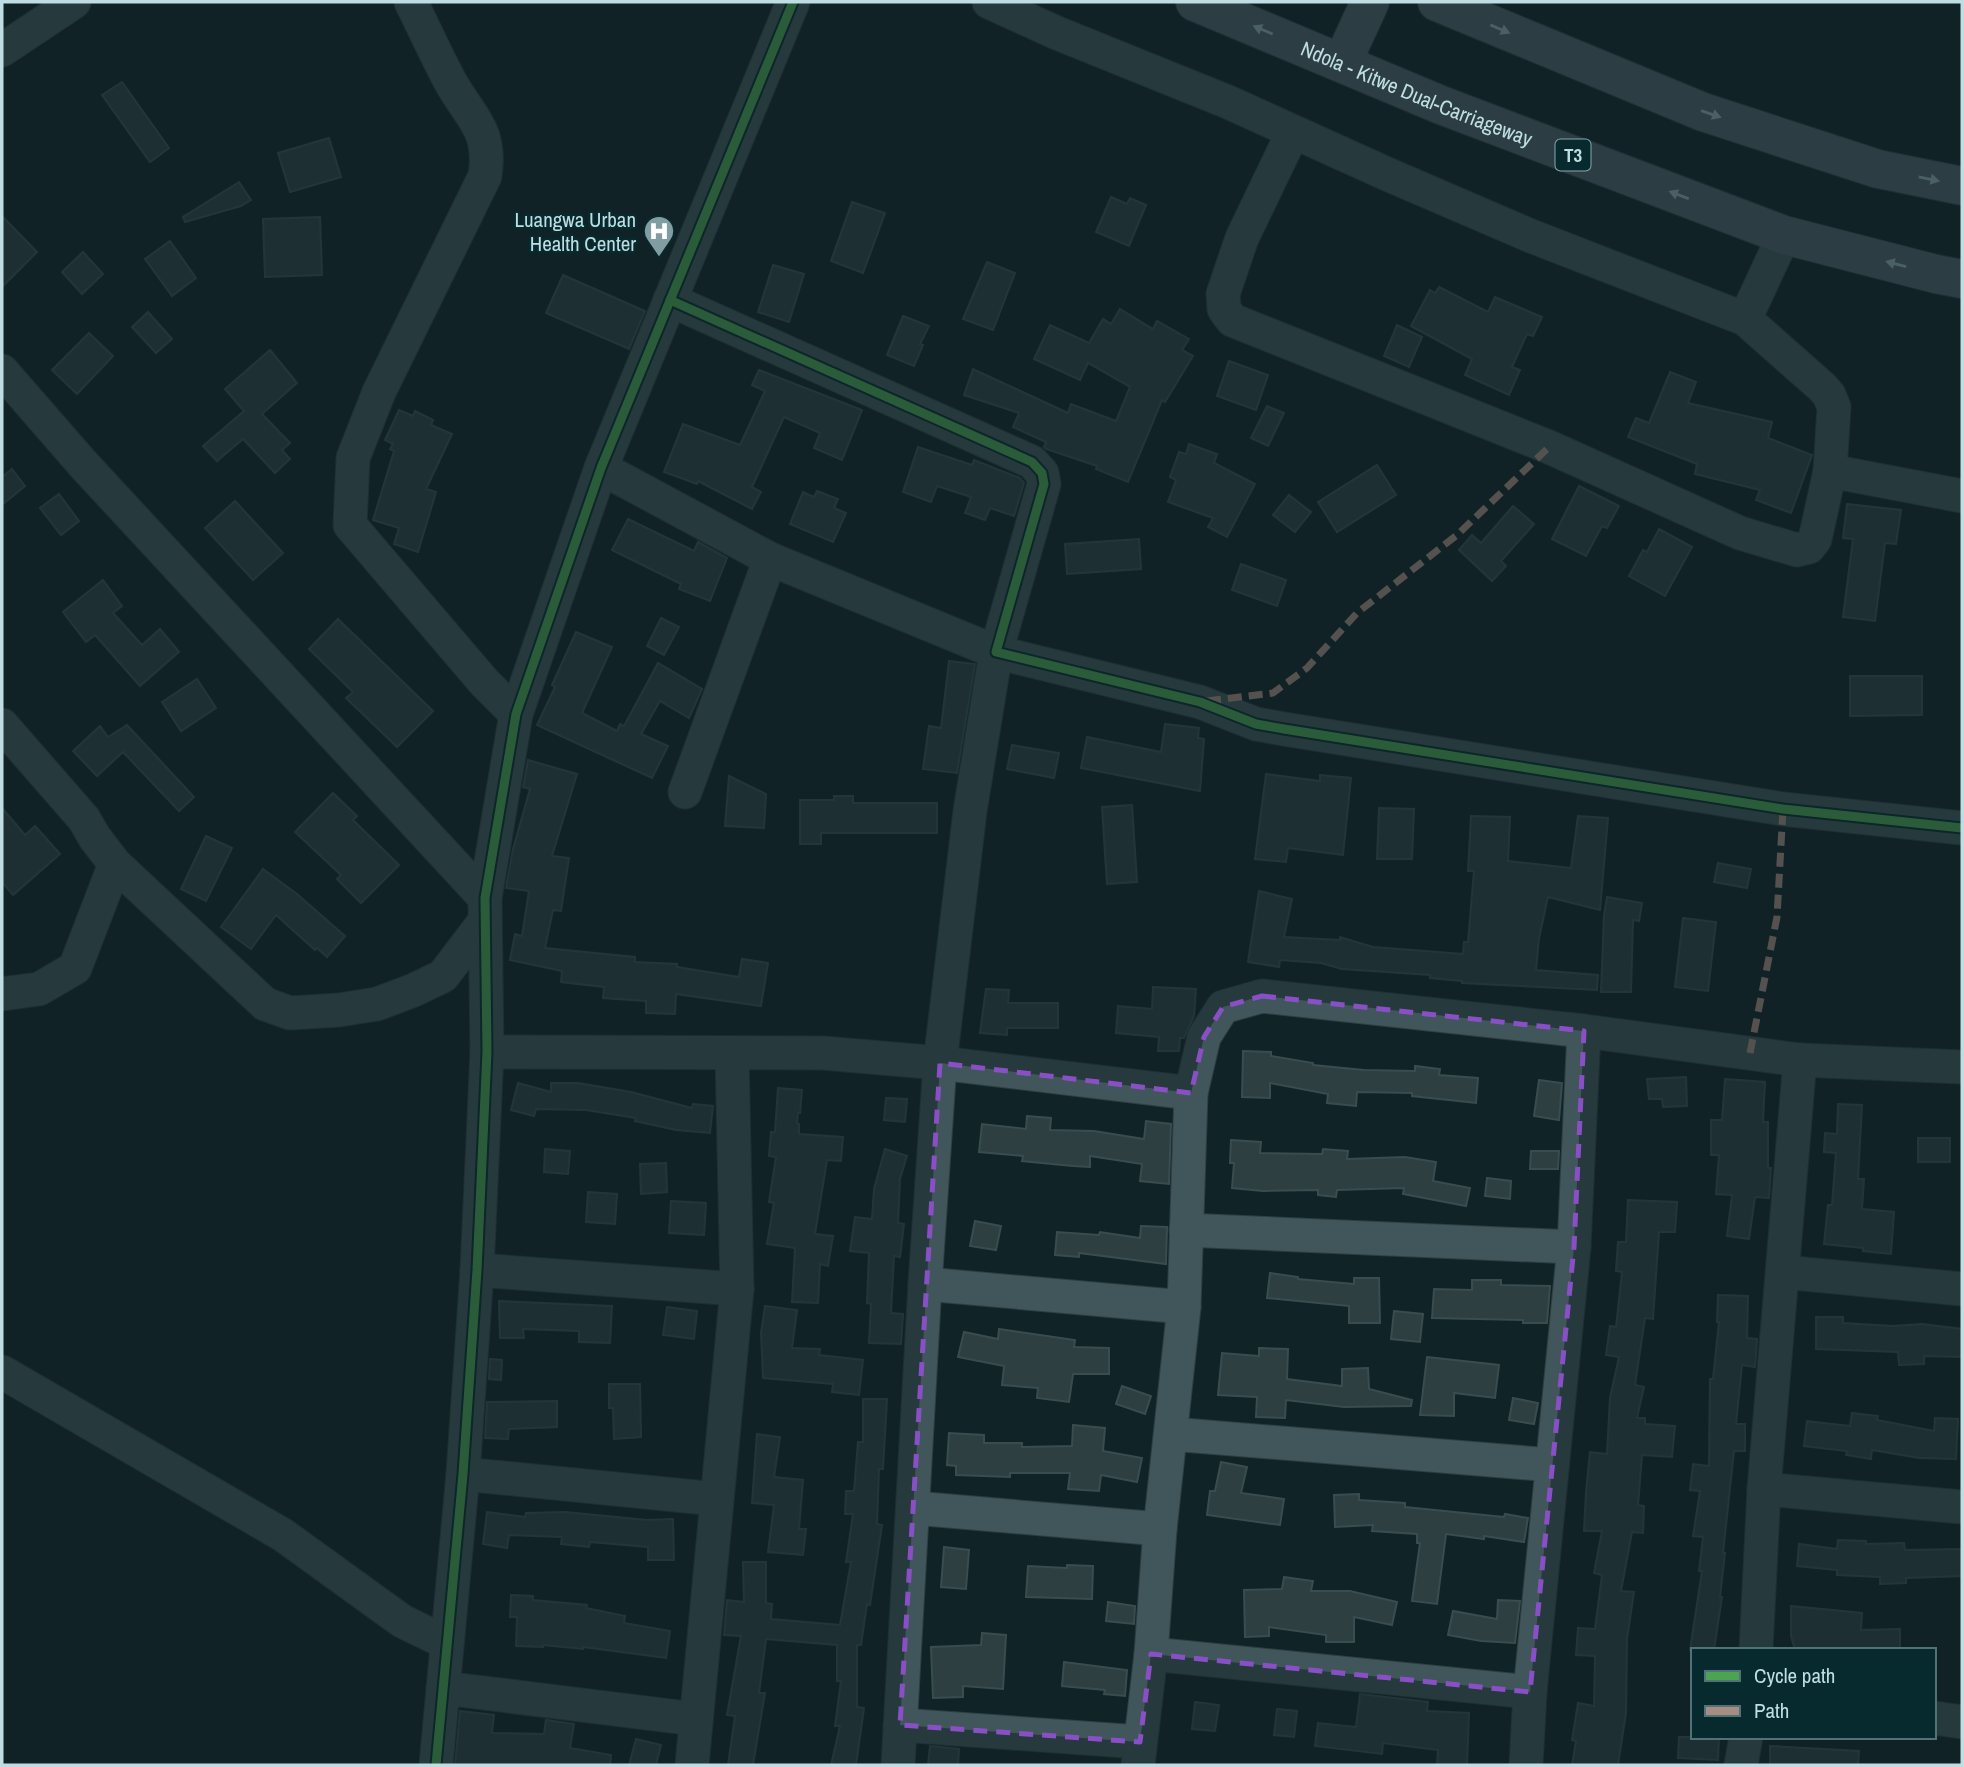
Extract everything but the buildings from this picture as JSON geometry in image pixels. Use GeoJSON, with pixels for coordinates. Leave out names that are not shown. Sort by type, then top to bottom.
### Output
{"type":"FeatureCollection","features":[{"type":"Feature","properties":{"kind":"highway","name":"Ndola - Kitwe Dual-Carriageway"},"geometry":{"type":"LineString","coordinates":[[1195,2],[1441,105],[1784,235],[1962,279]]}},
{"type":"Feature","properties":{"kind":"highway"},"geometry":{"type":"LineString","coordinates":[[1342,64],[1370,2]]}},
{"type":"Feature","properties":{"kind":"highway"},"geometry":{"type":"LineString","coordinates":[[1437,2],[1703,112],[1878,169],[1962,186]]}},
{"type":"Feature","properties":{"kind":"street"},"geometry":{"type":"LineString","coordinates":[[2,50],[74,2]]}},
{"type":"Feature","properties":{"kind":"street"},"geometry":{"type":"LineString","coordinates":[[411,2],[457,94],[475,117],[484,137],[487,160],[485,176],[379,392],[353,458],[349,525],[484,682],[516,714]]}},
{"type":"Feature","properties":{"kind":"street"},"geometry":{"type":"LineString","coordinates":[[436,1765],[463,1474],[477,1270],[487,1052],[485,910],[516,714],[601,468],[793,2]]}},
{"type":"Feature","properties":{"kind":"street"},"geometry":{"type":"LineString","coordinates":[[989,2],[1057,33],[1228,102],[1531,236],[1745,319],[1829,396],[1834,407],[1830,471],[1815,539],[1809,547],[1797,550],[1740,533],[1549,447],[1232,320],[1224,309],[1223,294],[1242,238],[1293,132]]}},
{"type":"Feature","properties":{"kind":"street"},"geometry":{"type":"LineString","coordinates":[[1745,319],[1784,235]]}},
{"type":"Feature","properties":{"kind":"street"},"geometry":{"type":"LineString","coordinates":[[670,300],[1032,462],[1042,472],[1044,484],[996,652],[970,811],[940,1063],[898,1765]]}},
{"type":"Feature","properties":{"kind":"street"},"geometry":{"type":"LineString","coordinates":[[2,371],[485,910]]}},
{"type":"Feature","properties":{"kind":"street"},"geometry":{"type":"LineString","coordinates":[[601,468],[770,559],[996,652],[1200,702],[1256,723],[1783,809],[1962,828]]}},
{"type":"Feature","properties":{"kind":"street"},"geometry":{"type":"LineString","coordinates":[[1830,471],[1962,496]]}},
{"type":"Feature","properties":{"kind":"street"},"geometry":{"type":"LineString","coordinates":[[685,792],[770,559]]}},
{"type":"Feature","properties":{"kind":"street"},"geometry":{"type":"LineString","coordinates":[[2,725],[84,819],[94,838],[115,864],[265,1004],[290,1013],[339,1010],[377,1004],[414,990],[443,976],[485,910]]}},
{"type":"Feature","properties":{"kind":"street"},"geometry":{"type":"LineString","coordinates":[[2,994],[39,989],[75,968],[115,864]]}},
{"type":"Feature","properties":{"kind":"street"},"geometry":{"type":"LineString","coordinates":[[900,1725],[1139,1754],[1184,1307],[1191,1093],[1204,1037],[1223,1007],[1262,996],[1584,1031],[1800,1060],[1962,1068]]}},
{"type":"Feature","properties":{"kind":"street"},"geometry":{"type":"LineString","coordinates":[[1526,1765],[1530,1692],[1574,1247],[1584,1031]]}},
{"type":"Feature","properties":{"kind":"street"},"geometry":{"type":"LineString","coordinates":[[487,1052],[824,1054],[940,1063],[1191,1093]]}},
{"type":"Feature","properties":{"kind":"street"},"geometry":{"type":"LineString","coordinates":[[692,1765],[737,1289],[732,1055]]}},
{"type":"Feature","properties":{"kind":"street"},"geometry":{"type":"LineString","coordinates":[[1756,1648],[1764,1489],[1800,1060]]}},
{"type":"Feature","properties":{"kind":"street"},"geometry":{"type":"LineString","coordinates":[[1186,1230],[1574,1247]]}},
{"type":"Feature","properties":{"kind":"street"},"geometry":{"type":"LineString","coordinates":[[477,1270],[737,1289]]}},
{"type":"Feature","properties":{"kind":"street"},"geometry":{"type":"LineString","coordinates":[[1783,1272],[1962,1289]]}},
{"type":"Feature","properties":{"kind":"street"},"geometry":{"type":"LineString","coordinates":[[925,1283],[1184,1307]]}},
{"type":"Feature","properties":{"kind":"street"},"geometry":{"type":"LineString","coordinates":[[2,1372],[283,1535],[402,1620],[447,1643]]}},
{"type":"Feature","properties":{"kind":"street"},"geometry":{"type":"LineString","coordinates":[[1171,1434],[1552,1465]]}},
{"type":"Feature","properties":{"kind":"street"},"geometry":{"type":"LineString","coordinates":[[463,1474],[716,1499]]}},
{"type":"Feature","properties":{"kind":"street"},"geometry":{"type":"LineString","coordinates":[[1764,1489],[1962,1507]]}},
{"type":"Feature","properties":{"kind":"street"},"geometry":{"type":"LineString","coordinates":[[914,1508],[1160,1530]]}},
{"type":"Feature","properties":{"kind":"street"},"geometry":{"type":"LineString","coordinates":[[1151,1654],[1530,1692]]}},
{"type":"Feature","properties":{"kind":"street"},"geometry":{"type":"LineString","coordinates":[[443,1688],[695,1719]]}},
{"type":"Feature","properties":{"kind":"street"},"geometry":{"type":"LineString","coordinates":[[1936,1718],[1962,1722]]}},
{"type":"Feature","properties":{"kind":"street"},"geometry":{"type":"LineString","coordinates":[[1741,1765],[1746,1739]]}},
{"type":"Feature","properties":{"kind":"highlighted area"},"geometry":{"type":"Polygon","coordinates":[[[1262,996],[1584,1031],[1574,1247],[1530,1692],[1151,1654],[1140,1742],[900,1725],[940,1063],[1191,1093],[1204,1037],[1223,1007],[1262,996]]]}},
{"type":"Feature","properties":{"kind":"marked path"},"geometry":{"type":"LineString","coordinates":[[1207,701],[1273,693],[1307,668],[1357,613],[1457,535],[1549,447]]}},
{"type":"Feature","properties":{"kind":"marked path"},"geometry":{"type":"LineString","coordinates":[[1750,1053],[1777,917],[1783,809]]}},
{"type":"Feature","properties":{"kind":"cycle path"},"geometry":{"type":"LineString","coordinates":[[436,1765],[463,1474],[477,1270],[487,1052],[485,898],[516,714],[601,468],[793,2]]}},
{"type":"Feature","properties":{"kind":"cycle path"},"geometry":{"type":"LineString","coordinates":[[670,300],[1032,462],[1042,473],[1044,484],[996,652],[1200,702],[1256,724],[1783,809],[1962,828]]}},
{"type":"Feature","properties":{"kind":"place","name":"Luangwa Urban Health Center"},"geometry":{"type":"Point","coordinates":[659,258]}}]}
